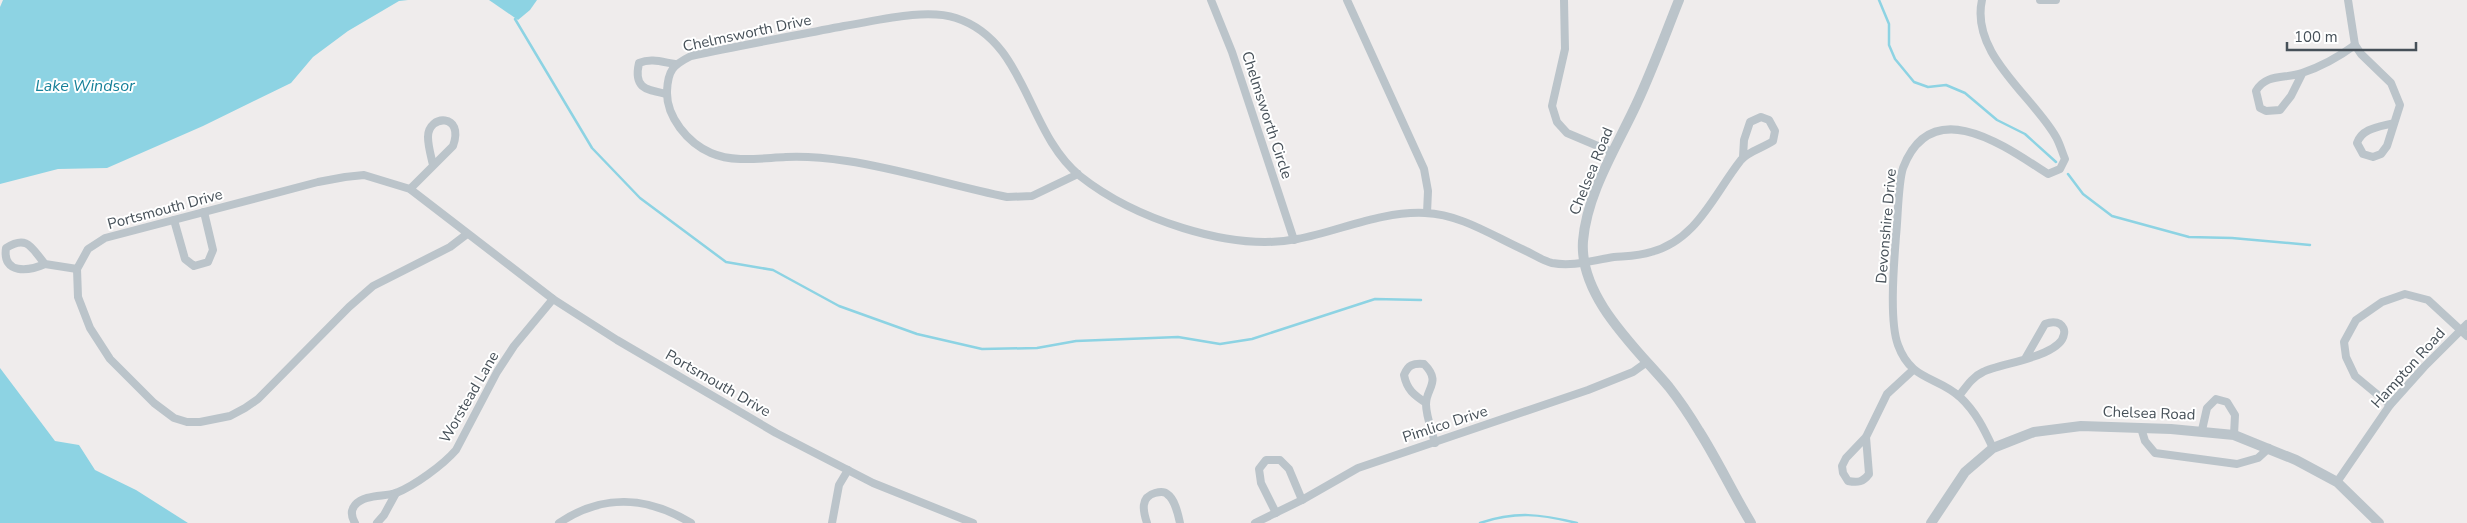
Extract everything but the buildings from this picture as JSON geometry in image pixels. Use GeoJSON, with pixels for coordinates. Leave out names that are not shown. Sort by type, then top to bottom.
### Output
{"type":"FeatureCollection","features":[{"type":"Feature","properties":{"kind":"street","name":"Chelmsworth Circle"},"geometry":{"type":"LineString","coordinates":[[1211,0],[1232,52],[1294,240]]}},
{"type":"Feature","properties":{"kind":"street"},"geometry":{"type":"LineString","coordinates":[[1346,0],[1424,169],[1428,191],[1427,212]]}},
{"type":"Feature","properties":{"kind":"street"},"geometry":{"type":"LineString","coordinates":[[1564,0],[1565,49],[1552,106],[1557,122],[1568,133],[1612,152]]}},
{"type":"Feature","properties":{"kind":"street","name":"Chelsea Road"},"geometry":{"type":"LineString","coordinates":[[1679,0],[1636,104],[1612,152],[1587,215],[1583,243],[1584,264],[1594,290],[1620,333],[1671,389],[1699,431],[1751,523]]}},
{"type":"Feature","properties":{"kind":"street","name":"Devonshire Drive"},"geometry":{"type":"LineString","coordinates":[[1982,0],[1979,14],[1983,31],[1998,62],[2017,90],[2056,137],[2065,159],[2060,169],[2048,174],[1989,137],[1959,128],[1934,132],[1914,148],[1903,169],[1894,277],[1894,324],[1898,345],[1913,370],[1959,396],[1978,416],[1993,448]]}},
{"type":"Feature","properties":{"kind":"street"},"geometry":{"type":"LineString","coordinates":[[2040,0],[2056,0]]}},
{"type":"Feature","properties":{"kind":"street"},"geometry":{"type":"LineString","coordinates":[[2348,0],[2355,45],[2361,54],[2391,83],[2400,105],[2390,139],[2381,154],[2373,157],[2362,154],[2357,144],[2360,136],[2367,130],[2394,123]]}},
{"type":"Feature","properties":{"kind":"street","name":"Chelmsworth Drive"},"geometry":{"type":"LineString","coordinates":[[1078,174],[1032,196],[1007,197],[846,161],[807,157],[749,160],[712,154],[692,140],[676,124],[670,110],[667,94],[668,79],[675,64],[695,55],[891,18],[926,15],[953,17],[976,26],[996,42],[1010,61],[1045,133],[1078,174],[1113,199],[1174,225],[1247,241],[1294,240],[1372,218],[1427,212],[1454,217],[1550,263],[1584,264],[1598,260],[1653,252],[1678,240],[1699,221],[1744,157]]}},
{"type":"Feature","properties":{"kind":"street"},"geometry":{"type":"LineString","coordinates":[[2302,74],[2291,96],[2280,110],[2266,111],[2260,108],[2256,91],[2260,84],[2269,79],[2302,74],[2355,45]]}},
{"type":"Feature","properties":{"kind":"street"},"geometry":{"type":"LineString","coordinates":[[667,94],[646,89],[640,85],[639,63],[652,60],[675,64]]}},
{"type":"Feature","properties":{"kind":"street"},"geometry":{"type":"LineString","coordinates":[[1761,117],[1769,120],[1775,130],[1773,141],[1744,157],[1744,140],[1750,122],[1761,117]]}},
{"type":"Feature","properties":{"kind":"street"},"geometry":{"type":"LineString","coordinates":[[410,189],[432,165],[446,154],[456,137],[452,123],[446,120],[439,121],[429,131],[428,138],[432,165]]}},
{"type":"Feature","properties":{"kind":"street","name":"Portsmouth Drive"},"geometry":{"type":"LineString","coordinates":[[77,270],[88,249],[105,238],[318,182],[364,175],[410,189],[553,299],[617,340],[776,433],[873,483],[973,523]]}},
{"type":"Feature","properties":{"kind":"street"},"geometry":{"type":"LineString","coordinates":[[174,220],[185,259],[194,266],[208,262],[213,250],[204,212]]}},
{"type":"Feature","properties":{"kind":"street"},"geometry":{"type":"LineString","coordinates":[[45,264],[30,244],[21,242],[6,248],[5,257],[10,265],[18,269],[31,270],[45,264],[77,270],[78,297],[90,328],[110,359],[154,403],[174,418],[187,422],[200,422],[230,416],[251,404],[296,362],[348,307],[373,286],[450,247],[467,234]]}},
{"type":"Feature","properties":{"kind":"street"},"geometry":{"type":"LineString","coordinates":[[2390,405],[2354,376],[2346,357],[2344,342],[2356,320],[2382,302],[2404,294],[2428,300],[2465,330]]}},
{"type":"Feature","properties":{"kind":"street","name":"Worstead Lane"},"geometry":{"type":"LineString","coordinates":[[356,523],[352,514],[354,506],[361,500],[396,493],[447,460],[456,450],[497,372],[514,346],[553,299]]}},
{"type":"Feature","properties":{"kind":"street"},"geometry":{"type":"LineString","coordinates":[[1959,396],[1971,380],[1983,372],[2025,359],[2060,343],[2064,336],[2064,329],[2060,324],[2053,322],[2045,324],[2025,359]]}},
{"type":"Feature","properties":{"kind":"street","name":"Hampton Road"},"geometry":{"type":"LineString","coordinates":[[2337,482],[2390,405],[2424,367],[2465,330]]}},
{"type":"Feature","properties":{"kind":"street","name":"Pimlico Drive"},"geometry":{"type":"LineString","coordinates":[[1255,523],[1302,500],[1358,468],[1588,390],[1633,372],[1647,362]]}},
{"type":"Feature","properties":{"kind":"street"},"geometry":{"type":"LineString","coordinates":[[1426,403],[1413,395],[1406,384],[1404,375],[1407,368],[1414,363],[1424,364],[1433,378],[1432,389],[1426,403],[1435,443]]}},
{"type":"Feature","properties":{"kind":"street"},"geometry":{"type":"LineString","coordinates":[[1866,437],[1869,474],[1864,480],[1856,483],[1848,481],[1843,473],[1842,466],[1866,437],[1887,394],[1913,370]]}},
{"type":"Feature","properties":{"kind":"street"},"geometry":{"type":"LineString","coordinates":[[2202,430],[2206,408],[2216,399],[2227,402],[2235,415],[2234,435]]}},
{"type":"Feature","properties":{"kind":"street","name":"Chelsea Road"},"geometry":{"type":"LineString","coordinates":[[1932,523],[1965,472],[1993,448],[2034,432],[2081,426],[2202,430],[2234,435],[2269,448],[2337,482],[2378,523]]}},
{"type":"Feature","properties":{"kind":"street"},"geometry":{"type":"LineString","coordinates":[[2140,428],[2145,441],[2155,453],[2237,464],[2258,458],[2269,448]]}},
{"type":"Feature","properties":{"kind":"street"},"geometry":{"type":"LineString","coordinates":[[1276,513],[1261,482],[1259,469],[1266,460],[1280,460],[1289,469],[1302,500]]}},
{"type":"Feature","properties":{"kind":"street"},"geometry":{"type":"LineString","coordinates":[[832,523],[839,485],[848,470]]}},
{"type":"Feature","properties":{"kind":"street"},"geometry":{"type":"LineString","coordinates":[[1147,523],[1143,507],[1145,500],[1154,493],[1161,492],[1167,494],[1172,499],[1180,523]]}},
{"type":"Feature","properties":{"kind":"street","name":"Worstead Lane"},"geometry":{"type":"LineString","coordinates":[[377,523],[384,515],[396,493]]}},
{"type":"Feature","properties":{"kind":"street"},"geometry":{"type":"LineString","coordinates":[[559,523],[592,506],[641,502],[673,512],[691,523]]}},
{"type":"Feature","properties":{"kind":"water","name":"Lake Windsor"},"geometry":{"type":"Polygon","coordinates":[[[3,0],[408,0],[399,1],[348,31],[313,57],[291,83],[203,126],[107,168],[58,169],[0,184],[0,7],[3,0]]]}},
{"type":"Feature","properties":{"kind":"water"},"geometry":{"type":"Polygon","coordinates":[[[489,0],[537,0],[530,10],[518,20],[489,0]]]}},
{"type":"Feature","properties":{"kind":"water"},"geometry":{"type":"Polygon","coordinates":[[[0,368],[55,441],[79,445],[95,470],[136,490],[188,523],[0,523],[0,368]]]}},
{"type":"Feature","properties":{"kind":"waterway"},"geometry":{"type":"LineString","coordinates":[[1879,0],[1889,24],[1889,45],[1895,59],[1914,82],[1928,87],[1946,85],[1965,93],[1997,120],[2025,134],[2056,162]]}},
{"type":"Feature","properties":{"kind":"waterway"},"geometry":{"type":"LineString","coordinates":[[515,19],[592,148],[640,198],[726,262],[773,270],[839,306],[917,334],[982,349],[1037,348],[1076,341],[1178,337],[1220,344],[1252,339],[1375,299],[1421,300]]}},
{"type":"Feature","properties":{"kind":"waterway"},"geometry":{"type":"LineString","coordinates":[[2068,174],[2083,194],[2112,216],[2189,237],[2232,238],[2310,245]]}},
{"type":"Feature","properties":{"kind":"waterway"},"geometry":{"type":"LineString","coordinates":[[1480,523],[1517,515],[1540,516],[1577,523]]}}]}
